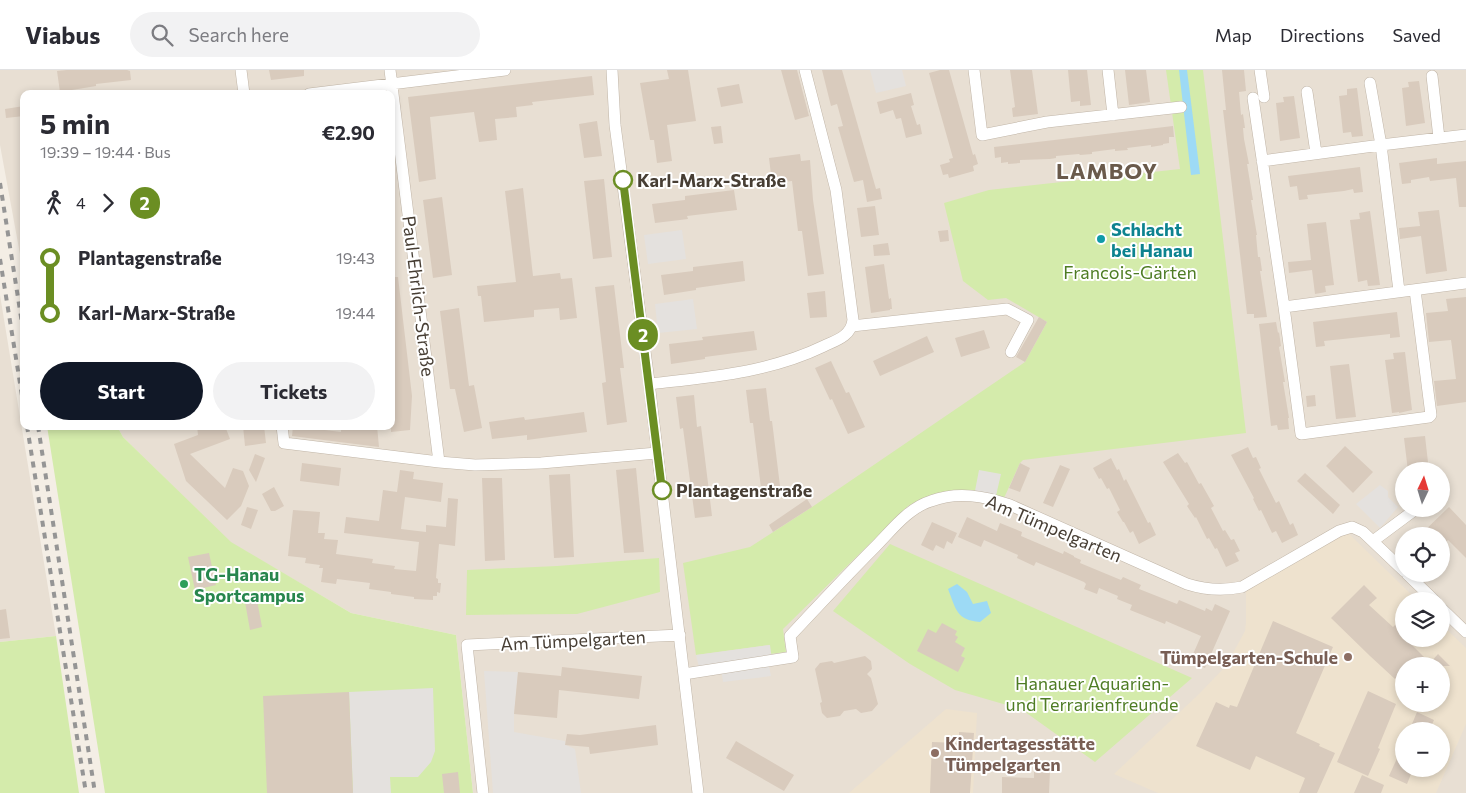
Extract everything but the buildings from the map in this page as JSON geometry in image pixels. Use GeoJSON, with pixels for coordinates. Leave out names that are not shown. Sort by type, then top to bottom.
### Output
{"type":"FeatureCollection","features":[{"type":"Feature","properties":{"kind":"street"},"geometry":{"type":"LineString","coordinates":[[241,70],[244,90]]}},
{"type":"Feature","properties":{"kind":"street","name":"Paul-Ehrlich-Straße"},"geometry":{"type":"LineString","coordinates":[[390,70],[393,90]]}},
{"type":"Feature","properties":{"kind":"street"},"geometry":{"type":"LineString","coordinates":[[342,90],[505,70]]}},
{"type":"Feature","properties":{"kind":"street"},"geometry":{"type":"LineString","coordinates":[[612,70],[615,125],[649,384],[698,793]]}},
{"type":"Feature","properties":{"kind":"street"},"geometry":{"type":"LineString","coordinates":[[649,384],[740,373],[774,365],[808,354],[839,339],[852,326],[853,320],[836,190],[805,70]]}},
{"type":"Feature","properties":{"kind":"street"},"geometry":{"type":"LineString","coordinates":[[974,70],[982,135],[1047,122],[1181,107]]}},
{"type":"Feature","properties":{"kind":"street"},"geometry":{"type":"LineString","coordinates":[[1108,70],[1113,115]]}},
{"type":"Feature","properties":{"kind":"street"},"geometry":{"type":"LineString","coordinates":[[1260,70],[1258,98],[1262,160],[1301,434],[1429,418],[1431,415],[1415,290]]}},
{"type":"Feature","properties":{"kind":"street"},"geometry":{"type":"LineString","coordinates":[[1432,76],[1439,138]]}},
{"type":"Feature","properties":{"kind":"street"},"geometry":{"type":"LineString","coordinates":[[1370,83],[1381,145],[1399,292]]}},
{"type":"Feature","properties":{"kind":"street"},"geometry":{"type":"LineString","coordinates":[[1307,92],[1316,154]]}},
{"type":"Feature","properties":{"kind":"street","name":"Paul-Ehrlich-Straße"},"geometry":{"type":"LineString","coordinates":[[395,108],[439,462]]}},
{"type":"Feature","properties":{"kind":"street"},"geometry":{"type":"LineString","coordinates":[[1262,160],[1466,135]]}},
{"type":"Feature","properties":{"kind":"street"},"geometry":{"type":"LineString","coordinates":[[1284,307],[1466,283]]}},
{"type":"Feature","properties":{"kind":"street"},"geometry":{"type":"LineString","coordinates":[[852,326],[1008,309],[1028,320],[1010,352]]}},
{"type":"Feature","properties":{"kind":"street"},"geometry":{"type":"LineString","coordinates":[[282,430],[284,443],[475,465],[510,465],[657,453]]}},
{"type":"Feature","properties":{"kind":"street","name":"Am Tümpelgarten"},"geometry":{"type":"LineString","coordinates":[[684,674],[793,657],[790,636],[829,594],[905,517],[922,505],[941,498],[969,495],[1010,505],[1186,584],[1197,588],[1214,590],[1242,587],[1339,531],[1352,526],[1363,532],[1373,541]]}},
{"type":"Feature","properties":{"kind":"street"},"geometry":{"type":"LineString","coordinates":[[1395,562],[1373,541],[1404,518]]}},
{"type":"Feature","properties":{"kind":"street"},"geometry":{"type":"LineString","coordinates":[[1415,582],[1425,592]]}},
{"type":"Feature","properties":{"kind":"street"},"geometry":{"type":"LineString","coordinates":[[1450,617],[1466,632]]}},
{"type":"Feature","properties":{"kind":"street","name":"Am Tümpelgarten"},"geometry":{"type":"LineString","coordinates":[[483,793],[467,645],[680,635]]}},
{"type":"Feature","properties":{"kind":"shaded area"},"geometry":{"type":"Polygon","coordinates":[[[0,70],[1466,70],[1466,793],[473,793],[456,635],[351,613],[230,542],[123,437],[119,430],[395,430],[395,90],[20,90],[20,254],[0,145],[0,70]]]}},
{"type":"Feature","properties":{"kind":"shaded area"},"geometry":{"type":"Polygon","coordinates":[[[870,70],[902,70],[906,86],[876,93],[870,70]]]}},
{"type":"Feature","properties":{"kind":"shaded area"},"geometry":{"type":"Polygon","coordinates":[[[682,230],[686,259],[648,264],[644,235],[682,230]]]}},
{"type":"Feature","properties":{"kind":"shaded area"},"geometry":{"type":"Polygon","coordinates":[[[0,295],[20,417],[20,430],[22,430],[56,636],[0,642],[0,295]]]}},
{"type":"Feature","properties":{"kind":"shaded area"},"geometry":{"type":"Polygon","coordinates":[[[693,299],[697,329],[658,333],[655,304],[693,299]]]}},
{"type":"Feature","properties":{"kind":"shaded area"},"geometry":{"type":"Polygon","coordinates":[[[979,470],[1001,474],[995,500],[974,496],[979,470]]]}},
{"type":"Feature","properties":{"kind":"shaded area"},"geometry":{"type":"Polygon","coordinates":[[[1380,485],[1388,491],[1388,497],[1395,504],[1395,510],[1380,528],[1356,504],[1380,485]]]}},
{"type":"Feature","properties":{"kind":"shaded area","name":"Tümpelgarten-Schule"},"geometry":{"type":"Polygon","coordinates":[[[1347,532],[1395,579],[1395,582],[1398,582],[1409,592],[1395,592],[1395,647],[1450,647],[1450,633],[1466,648],[1466,724],[1450,761],[1450,722],[1395,722],[1395,777],[1443,777],[1436,793],[1158,793],[1114,774],[1226,666],[1245,631],[1246,589],[1347,532]]]}},
{"type":"Feature","properties":{"kind":"shaded area"},"geometry":{"type":"Polygon","coordinates":[[[770,645],[772,660],[768,661],[771,676],[723,682],[721,668],[700,671],[696,655],[770,645]]]}},
{"type":"Feature","properties":{"kind":"shaded area"},"geometry":{"type":"Polygon","coordinates":[[[484,671],[518,672],[514,732],[565,741],[566,745],[575,749],[581,793],[493,793],[484,671]]]}},
{"type":"Feature","properties":{"kind":"shaded area"},"geometry":{"type":"Polygon","coordinates":[[[433,688],[435,751],[431,762],[418,777],[390,777],[391,793],[353,793],[349,692],[433,688]]]}},
{"type":"Feature","properties":{"kind":"shaded area","name":"Kindertagesstätte Tümpelgarten"},"geometry":{"type":"Polygon","coordinates":[[[946,709],[977,713],[973,793],[849,793],[946,709]]]}},
{"type":"Feature","properties":{"kind":"green space","name":"Francois-Gärten"},"geometry":{"type":"Polygon","coordinates":[[[1166,70],[1203,70],[1246,433],[1023,460],[1004,498],[989,493],[954,490],[923,498],[908,506],[783,629],[786,652],[770,654],[769,645],[696,655],[683,563],[750,547],[812,507],[1025,362],[1047,322],[1006,298],[988,300],[963,281],[944,203],[989,190],[1180,169],[1166,70]]]}},
{"type":"Feature","properties":{"kind":"green space","name":"TG-Hanau Sportcampus"},"geometry":{"type":"Polygon","coordinates":[[[48,430],[119,430],[123,437],[231,542],[351,613],[456,635],[473,793],[105,793],[48,430]]]}},
{"type":"Feature","properties":{"kind":"green space","name":"Hanauer Aquarien- und Terrarienfreunde"},"geometry":{"type":"Polygon","coordinates":[[[890,544],[1192,678],[1095,762],[1021,709],[955,690],[910,664],[833,611],[890,544]]]}},
{"type":"Feature","properties":{"kind":"green space"},"geometry":{"type":"Polygon","coordinates":[[[659,558],[660,592],[577,614],[466,615],[467,570],[557,566],[659,558]]]}},
{"type":"Feature","properties":{"kind":"green space"},"geometry":{"type":"Polygon","coordinates":[[[56,636],[79,793],[0,793],[0,642],[56,636]]]}},
{"type":"Feature","properties":{"kind":"water"},"geometry":{"type":"Polygon","coordinates":[[[1179,70],[1187,70],[1200,174],[1191,175],[1179,70]]]}},
{"type":"Feature","properties":{"kind":"water"},"geometry":{"type":"Polygon","coordinates":[[[957,584],[967,592],[973,604],[987,601],[991,613],[980,622],[961,616],[955,608],[948,589],[957,584]]]}},
{"type":"Feature","properties":{"kind":"railway"},"geometry":{"type":"LineString","coordinates":[[0,183],[20,310]]}},
{"type":"Feature","properties":{"kind":"railway"},"geometry":{"type":"LineString","coordinates":[[0,259],[20,383]]}},
{"type":"Feature","properties":{"kind":"railway"},"geometry":{"type":"LineString","coordinates":[[28,430],[86,793]]}},
{"type":"Feature","properties":{"kind":"railway"},"geometry":{"type":"LineString","coordinates":[[39,430],[95,793]]}},
{"type":"Feature","properties":{"kind":"bus line","name":"2"},"geometry":{"type":"LineString","coordinates":[[623,180],[662,490]]}},
{"type":"Feature","properties":{"kind":"place","name":"Karl-Marx-Straße"},"geometry":{"type":"Point","coordinates":[623,180]}},
{"type":"Feature","properties":{"kind":"place","name":"Schlacht bei Hanau"},"geometry":{"type":"Point","coordinates":[1101,239]}},
{"type":"Feature","properties":{"kind":"place","name":"Plantagenstraße"},"geometry":{"type":"Point","coordinates":[662,490]}},
{"type":"Feature","properties":{"kind":"place","name":"TG-Hanau Sportcampus"},"geometry":{"type":"Point","coordinates":[184,584]}},
{"type":"Feature","properties":{"kind":"place","name":"Tümpelgarten-Schule"},"geometry":{"type":"Point","coordinates":[1348,657]}},
{"type":"Feature","properties":{"kind":"place","name":"Kindertagesstätte Tümpelgarten"},"geometry":{"type":"Point","coordinates":[935,753]}},
{"type":"Feature","properties":{"kind":"district","name":"LAMBOY"},"geometry":{"type":"Point","coordinates":[1107,170]}}]}
